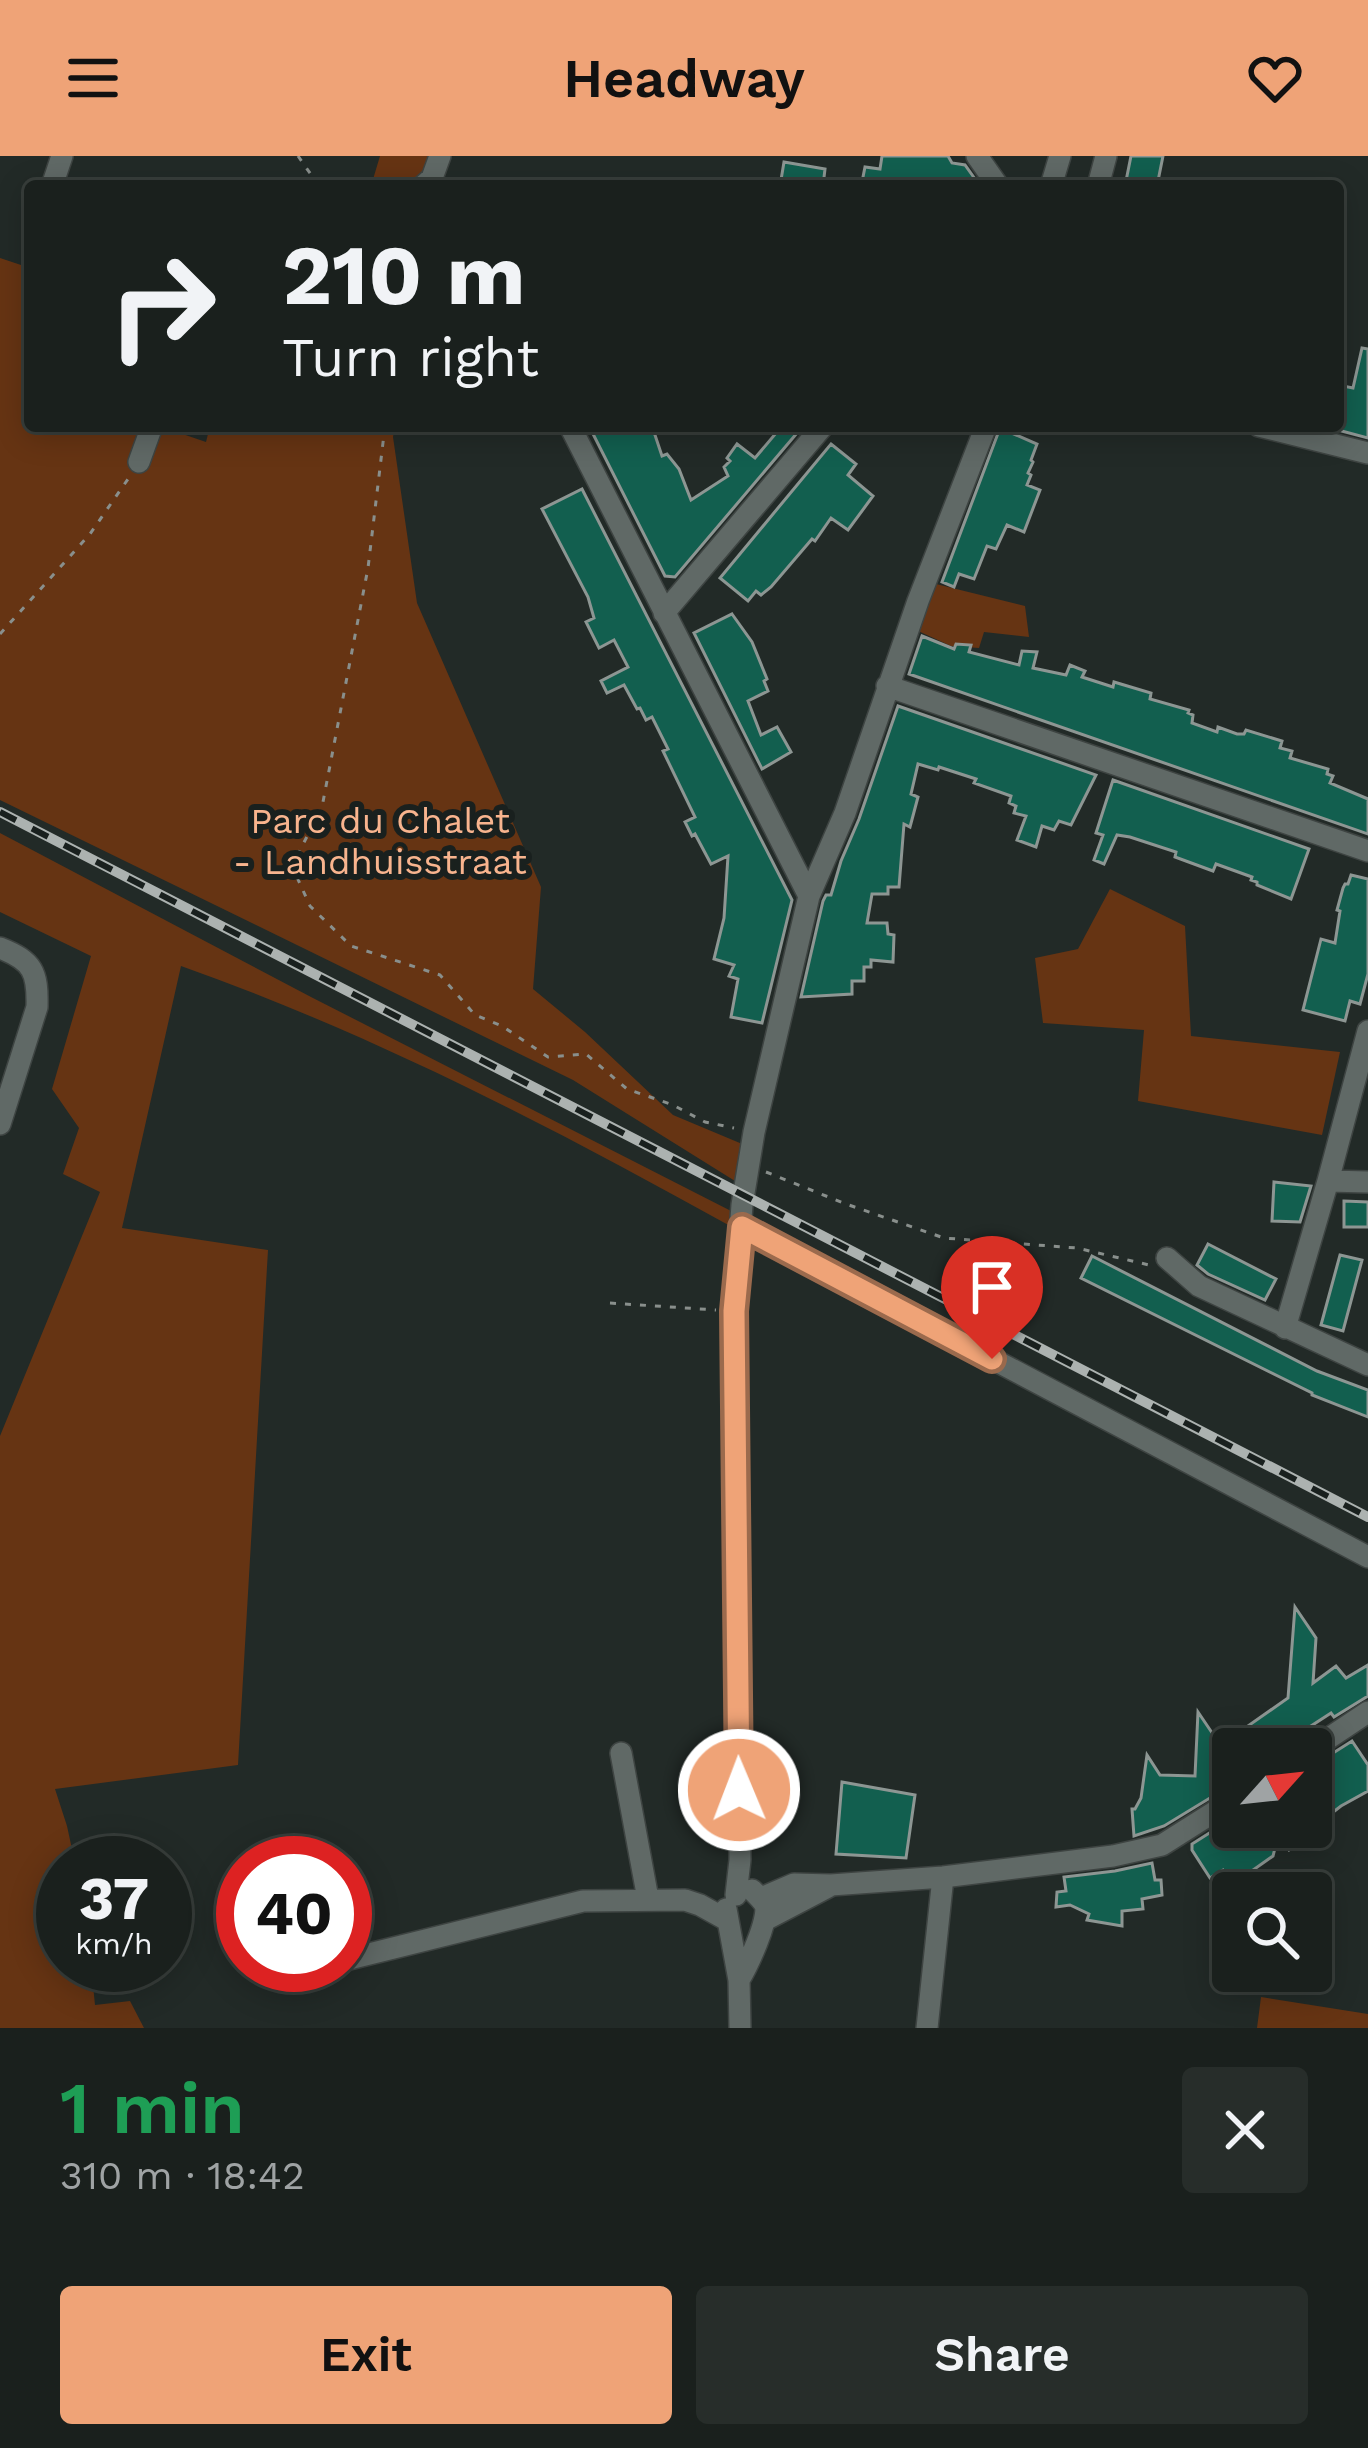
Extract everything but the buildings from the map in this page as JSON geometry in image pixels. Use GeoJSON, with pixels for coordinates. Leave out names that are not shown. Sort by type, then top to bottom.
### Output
{"type":"FeatureCollection","features":[{"type":"Feature","properties":{"kind":"street"},"geometry":{"type":"LineString","coordinates":[[139,462],[150,432]]}},
{"type":"Feature","properties":{"kind":"street"},"geometry":{"type":"LineString","coordinates":[[573,432],[808,896]]}},
{"type":"Feature","properties":{"kind":"street"},"geometry":{"type":"LineString","coordinates":[[664,613],[818,432]]}},
{"type":"Feature","properties":{"kind":"street"},"geometry":{"type":"LineString","coordinates":[[740,2028],[745,1910],[740,1860],[734,1311],[748,1165],[808,896],[845,813],[887,686],[984,432]]}},
{"type":"Feature","properties":{"kind":"street"},"geometry":{"type":"LineString","coordinates":[[1283,432],[1368,453]]}},
{"type":"Feature","properties":{"kind":"street"},"geometry":{"type":"LineString","coordinates":[[887,686],[1368,851]]}},
{"type":"Feature","properties":{"kind":"street"},"geometry":{"type":"LineString","coordinates":[[0,948],[28,964],[38,986],[37,1007],[0,1124]]}},
{"type":"Feature","properties":{"kind":"street"},"geometry":{"type":"LineString","coordinates":[[1285,1328],[1368,1031]]}},
{"type":"Feature","properties":{"kind":"street"},"geometry":{"type":"LineString","coordinates":[[1328,1181],[1368,1182]]}},
{"type":"Feature","properties":{"kind":"street"},"geometry":{"type":"LineString","coordinates":[[742,1227],[1368,1557]]}},
{"type":"Feature","properties":{"kind":"street"},"geometry":{"type":"LineString","coordinates":[[1167,1258],[1199,1286],[1368,1365]]}},
{"type":"Feature","properties":{"kind":"street"},"geometry":{"type":"LineString","coordinates":[[1332,1736],[1368,1712]]}},
{"type":"Feature","properties":{"kind":"street"},"geometry":{"type":"LineString","coordinates":[[621,1753],[648,1899]]}},
{"type":"Feature","properties":{"kind":"street"},"geometry":{"type":"LineString","coordinates":[[372,1953],[583,1900],[685,1900],[745,1910],[831,1885],[1113,1856],[1162,1845],[1212,1813]]}},
{"type":"Feature","properties":{"kind":"street"},"geometry":{"type":"LineString","coordinates":[[927,2028],[943,1876]]}},
{"type":"Feature","properties":{"kind":"path"},"geometry":{"type":"LineString","coordinates":[[384,432],[368,568],[322,807],[292,866],[310,906],[351,946],[440,975],[475,1016],[502,1026],[548,1057],[586,1054],[627,1090],[705,1122],[754,1132]]}},
{"type":"Feature","properties":{"kind":"path"},"geometry":{"type":"LineString","coordinates":[[0,634],[90,534],[139,462]]}},
{"type":"Feature","properties":{"kind":"path"},"geometry":{"type":"LineString","coordinates":[[748,1165],[944,1238],[1076,1248],[1135,1264],[1153,1265],[1167,1258]]}},
{"type":"Feature","properties":{"kind":"path"},"geometry":{"type":"LineString","coordinates":[[610,1303],[734,1311]]}},
{"type":"Feature","properties":{"kind":"green space"},"geometry":{"type":"Polygon","coordinates":[[[380,156],[435,156],[429,180],[373,180],[380,156]]]}},
{"type":"Feature","properties":{"kind":"green space","name":"Parc du Chalet - Landhuisstraat"},"geometry":{"type":"Polygon","coordinates":[[[0,258],[24,266],[24,432],[177,432],[206,442],[208,432],[394,432],[417,603],[541,887],[533,989],[673,1115],[747,1146],[735,1181],[573,1080],[0,800],[0,258]]]}},
{"type":"Feature","properties":{"kind":"green space"},"geometry":{"type":"Polygon","coordinates":[[[932,583],[1025,606],[1029,637],[984,632],[979,648],[951,646],[916,630],[932,583]]]}},
{"type":"Feature","properties":{"kind":"green space"},"geometry":{"type":"Polygon","coordinates":[[[0,833],[735,1213],[732,1227],[393,1052],[181,966],[122,1228],[268,1250],[238,1765],[55,1789],[69,1836],[36,1836],[36,1992],[94,1992],[95,2005],[130,2001],[144,2028],[0,2028],[0,1436],[100,1192],[63,1174],[79,1128],[52,1089],[91,956],[0,912],[0,833]]]}},
{"type":"Feature","properties":{"kind":"green space"},"geometry":{"type":"Polygon","coordinates":[[[1110,889],[1185,926],[1191,1036],[1340,1052],[1322,1135],[1138,1101],[1144,1030],[1043,1023],[1035,958],[1078,949],[1110,889]]]}},
{"type":"Feature","properties":{"kind":"green space"},"geometry":{"type":"Polygon","coordinates":[[[1261,1997],[1368,2014],[1368,2028],[1257,2028],[1261,1997]]]}},
{"type":"Feature","properties":{"kind":"railway"},"geometry":{"type":"LineString","coordinates":[[0,812],[1368,1517]]}},
{"type":"Feature","properties":{"kind":"route"},"geometry":{"type":"LineString","coordinates":[[739,1790],[734,1311],[742,1227],[992,1359]]}}]}
